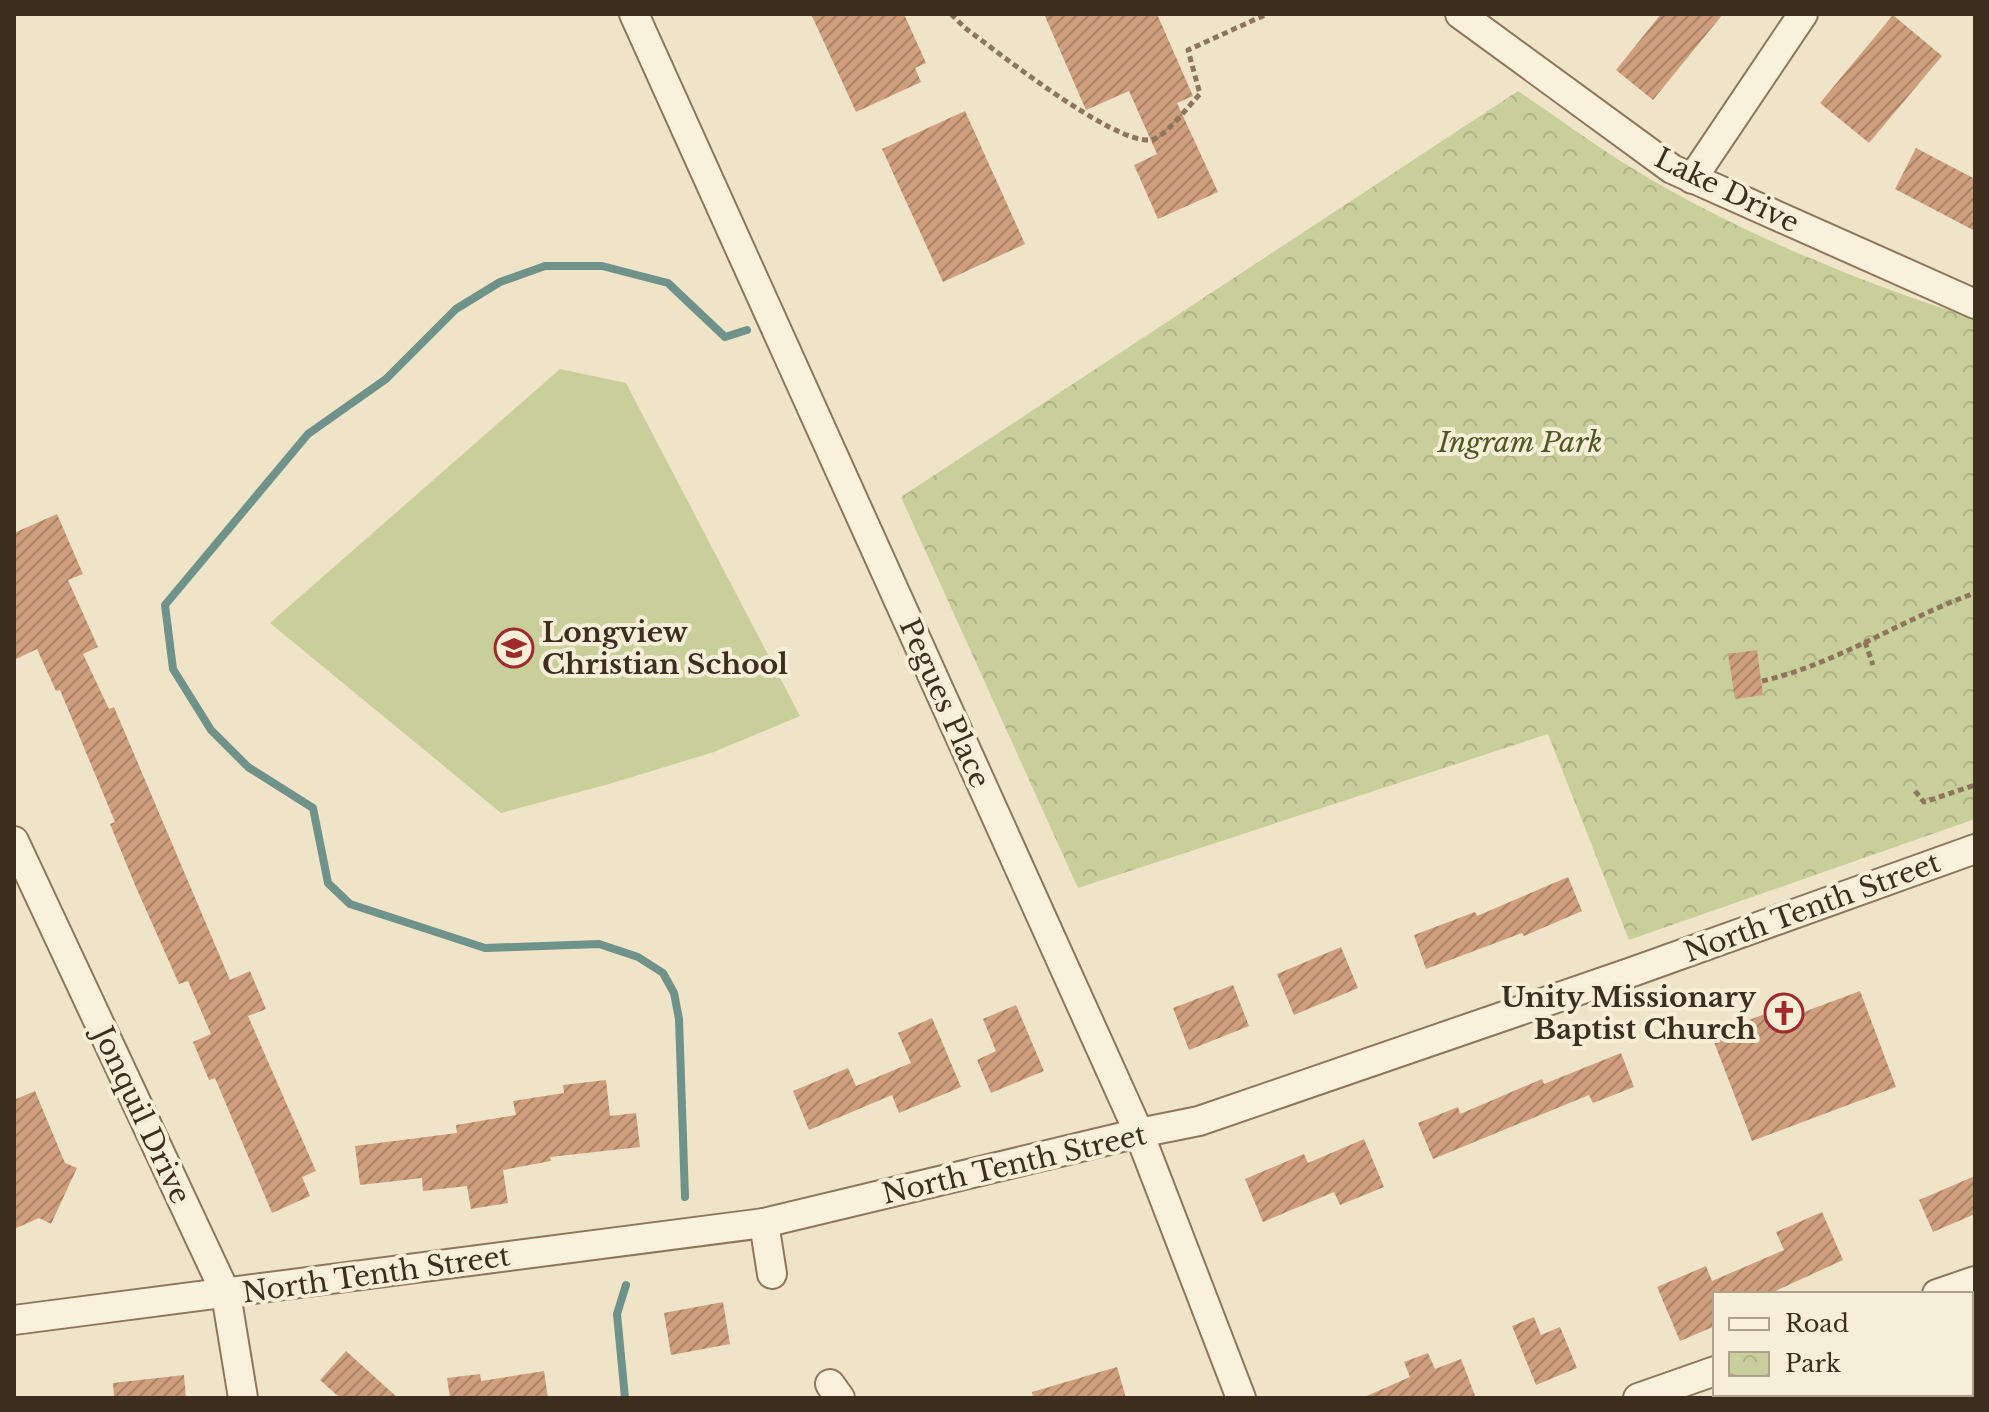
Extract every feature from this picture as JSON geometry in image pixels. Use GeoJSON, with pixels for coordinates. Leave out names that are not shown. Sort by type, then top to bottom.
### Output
{"type":"FeatureCollection","features":[{"type":"Feature","properties":{"kind":"street","name":"Pegues Place"},"geometry":{"type":"LineString","coordinates":[[634,14],[1139,1133],[1241,1398]]}},
{"type":"Feature","properties":{"kind":"street","name":"Lake Drive"},"geometry":{"type":"LineString","coordinates":[[1460,14],[1655,158],[1692,179],[1975,304]]}},
{"type":"Feature","properties":{"kind":"street"},"geometry":{"type":"LineString","coordinates":[[1692,179],[1803,14]]}},
{"type":"Feature","properties":{"kind":"street","name":"Jonquil Drive"},"geometry":{"type":"LineString","coordinates":[[14,841],[226,1294],[243,1398]]}},
{"type":"Feature","properties":{"kind":"street","name":"North Tenth Street"},"geometry":{"type":"LineString","coordinates":[[14,1320],[764,1223],[1199,1121],[1975,849]]}},
{"type":"Feature","properties":{"kind":"street"},"geometry":{"type":"LineString","coordinates":[[764,1223],[772,1274]]}},
{"type":"Feature","properties":{"kind":"street"},"geometry":{"type":"LineString","coordinates":[[1943,1292],[1975,1281]]}},
{"type":"Feature","properties":{"kind":"street"},"geometry":{"type":"LineString","coordinates":[[1638,1398],[1713,1372]]}},
{"type":"Feature","properties":{"kind":"path"},"geometry":{"type":"LineString","coordinates":[[951,14],[965,28],[1067,103],[1112,127],[1150,140],[1160,136],[1200,94],[1188,50],[1267,14]]}},
{"type":"Feature","properties":{"kind":"path"},"geometry":{"type":"LineString","coordinates":[[1762,681],[1803,669],[1927,611],[1975,593]]}},
{"type":"Feature","properties":{"kind":"path"},"geometry":{"type":"LineString","coordinates":[[1865,642],[1873,665]]}},
{"type":"Feature","properties":{"kind":"path"},"geometry":{"type":"LineString","coordinates":[[1915,791],[1924,802],[1975,785]]}},
{"type":"Feature","properties":{"kind":"green space","name":"Ingram Park"},"geometry":{"type":"Polygon","coordinates":[[[1518,91],[1624,163],[1720,217],[1846,273],[1975,319],[1975,819],[1629,940],[1548,734],[1078,888],[901,497],[1518,91]]]}},
{"type":"Feature","properties":{"kind":"green space"},"geometry":{"type":"Polygon","coordinates":[[[560,369],[626,383],[800,716],[714,752],[501,813],[270,623],[560,369]]]}},
{"type":"Feature","properties":{"kind":"building"},"geometry":{"type":"Polygon","coordinates":[[[811,14],[904,14],[926,63],[915,68],[921,82],[856,112],[811,14]]]}},
{"type":"Feature","properties":{"kind":"building"},"geometry":{"type":"Polygon","coordinates":[[[1044,14],[1157,14],[1193,96],[1177,103],[1218,192],[1158,219],[1134,165],[1157,154],[1129,91],[1086,110],[1044,14]]]}},
{"type":"Feature","properties":{"kind":"building"},"geometry":{"type":"Polygon","coordinates":[[[1661,14],[1723,14],[1653,100],[1616,70],[1661,14]]]}},
{"type":"Feature","properties":{"kind":"building"},"geometry":{"type":"Polygon","coordinates":[[[1893,15],[1942,56],[1869,143],[1820,103],[1893,15]]]}},
{"type":"Feature","properties":{"kind":"building"},"geometry":{"type":"Polygon","coordinates":[[[965,111],[1025,244],[943,282],[882,149],[965,111]]]}},
{"type":"Feature","properties":{"kind":"building"},"geometry":{"type":"Polygon","coordinates":[[[1916,148],[1975,179],[1975,231],[1895,189],[1916,148]]]}},
{"type":"Feature","properties":{"kind":"building"},"geometry":{"type":"Polygon","coordinates":[[[57,514],[83,574],[68,580],[98,647],[83,654],[109,709],[114,707],[230,980],[250,971],[266,1009],[248,1016],[316,1171],[302,1177],[310,1196],[272,1213],[215,1078],[209,1080],[193,1042],[211,1034],[188,981],[179,984],[135,885],[110,824],[115,822],[60,690],[56,691],[37,649],[14,660],[14,533],[57,514]]]}},
{"type":"Feature","properties":{"kind":"building"},"geometry":{"type":"Polygon","coordinates":[[[1757,650],[1763,695],[1735,699],[1728,654],[1757,650]]]}},
{"type":"Feature","properties":{"kind":"building"},"geometry":{"type":"Polygon","coordinates":[[[1568,877],[1582,911],[1524,936],[1522,933],[1426,969],[1414,935],[1475,912],[1477,916],[1568,877]]]}},
{"type":"Feature","properties":{"kind":"building"},"geometry":{"type":"Polygon","coordinates":[[[1341,947],[1358,988],[1294,1015],[1277,974],[1341,947]]]}},
{"type":"Feature","properties":{"kind":"building"},"geometry":{"type":"Polygon","coordinates":[[[1233,985],[1249,1026],[1189,1050],[1173,1008],[1233,985]]]}},
{"type":"Feature","properties":{"kind":"building"},"geometry":{"type":"Polygon","coordinates":[[[1860,991],[1896,1087],[1752,1141],[1711,1034],[1765,1014],[1769,1025],[1860,991]]]}},
{"type":"Feature","properties":{"kind":"building"},"geometry":{"type":"Polygon","coordinates":[[[1016,1005],[1044,1071],[991,1093],[977,1060],[996,1051],[983,1019],[1016,1005]]]}},
{"type":"Feature","properties":{"kind":"building"},"geometry":{"type":"Polygon","coordinates":[[[932,1018],[961,1087],[899,1113],[892,1095],[809,1130],[793,1091],[848,1068],[856,1086],[911,1063],[898,1033],[932,1018]]]}},
{"type":"Feature","properties":{"kind":"building"},"geometry":{"type":"Polygon","coordinates":[[[1621,1053],[1634,1087],[1593,1103],[1589,1095],[1433,1159],[1418,1123],[1458,1107],[1460,1114],[1542,1079],[1544,1084],[1621,1053]]]}},
{"type":"Feature","properties":{"kind":"building"},"geometry":{"type":"Polygon","coordinates":[[[606,1080],[610,1116],[636,1113],[640,1147],[550,1157],[551,1161],[503,1170],[508,1203],[471,1209],[467,1186],[423,1191],[422,1178],[360,1185],[355,1146],[457,1133],[456,1125],[516,1115],[513,1101],[564,1093],[563,1085],[606,1080]]]}},
{"type":"Feature","properties":{"kind":"building"},"geometry":{"type":"Polygon","coordinates":[[[35,1091],[65,1163],[77,1168],[51,1224],[39,1218],[14,1229],[14,1100],[35,1091]]]}},
{"type":"Feature","properties":{"kind":"building"},"geometry":{"type":"Polygon","coordinates":[[[1364,1139],[1384,1187],[1340,1205],[1334,1192],[1263,1222],[1245,1179],[1304,1154],[1308,1163],[1364,1139]]]}},
{"type":"Feature","properties":{"kind":"building"},"geometry":{"type":"Polygon","coordinates":[[[1975,1176],[1975,1214],[1933,1232],[1919,1200],[1975,1176]]]}},
{"type":"Feature","properties":{"kind":"building"},"geometry":{"type":"Polygon","coordinates":[[[1822,1212],[1843,1260],[1773,1292],[1713,1292],[1713,1327],[1680,1341],[1657,1287],[1706,1266],[1712,1281],[1784,1250],[1776,1232],[1822,1212]]]}},
{"type":"Feature","properties":{"kind":"building"},"geometry":{"type":"Polygon","coordinates":[[[723,1302],[730,1344],[671,1355],[664,1313],[723,1302]]]}},
{"type":"Feature","properties":{"kind":"building"},"geometry":{"type":"Polygon","coordinates":[[[1534,1317],[1541,1335],[1560,1327],[1577,1368],[1536,1385],[1512,1326],[1534,1317]]]}},
{"type":"Feature","properties":{"kind":"building"},"geometry":{"type":"Polygon","coordinates":[[[346,1351],[398,1398],[340,1398],[320,1380],[346,1351]]]}},
{"type":"Feature","properties":{"kind":"building"},"geometry":{"type":"Polygon","coordinates":[[[1428,1353],[1435,1369],[1461,1359],[1476,1398],[1362,1398],[1410,1377],[1404,1362],[1428,1353]]]}},
{"type":"Feature","properties":{"kind":"building"},"geometry":{"type":"Polygon","coordinates":[[[1117,1367],[1126,1398],[1033,1398],[1032,1392],[1117,1367]]]}},
{"type":"Feature","properties":{"kind":"building"},"geometry":{"type":"Polygon","coordinates":[[[544,1371],[548,1398],[450,1398],[447,1378],[480,1374],[481,1381],[544,1371]]]}},
{"type":"Feature","properties":{"kind":"building"},"geometry":{"type":"Polygon","coordinates":[[[184,1375],[186,1398],[114,1398],[113,1383],[184,1375]]]}},
{"type":"Feature","properties":{"kind":"waterway"},"geometry":{"type":"LineString","coordinates":[[685,1197],[679,1019],[674,993],[663,973],[638,957],[599,944],[485,948],[350,904],[328,883],[313,808],[248,767],[211,730],[173,669],[165,605],[308,434],[386,379],[456,309],[500,282],[545,266],[602,266],[668,283],[725,337],[747,330]]}},
{"type":"Feature","properties":{"kind":"waterway"},"geometry":{"type":"LineString","coordinates":[[625,1398],[617,1314],[626,1285]]}},
{"type":"Feature","properties":{"kind":"place","name":"Longview Christian School"},"geometry":{"type":"Point","coordinates":[514,648]}},
{"type":"Feature","properties":{"kind":"place","name":"Unity Missionary Baptist Church"},"geometry":{"type":"Point","coordinates":[1784,1013]}}]}
